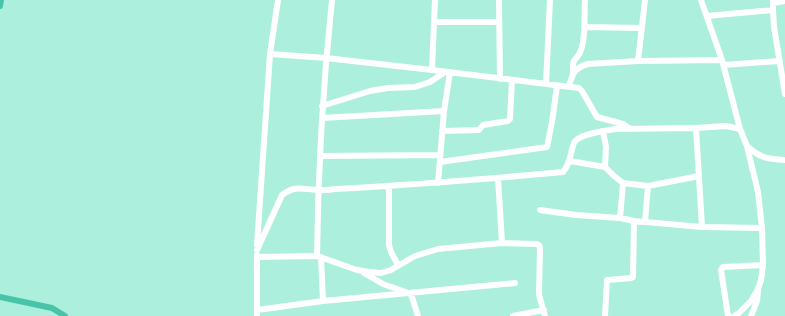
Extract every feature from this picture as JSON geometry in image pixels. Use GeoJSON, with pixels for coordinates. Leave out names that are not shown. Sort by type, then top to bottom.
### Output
{"type":"FeatureCollection","features":[{"type":"Feature","properties":{"kind":"street"},"geometry":{"type":"LineString","coordinates":[[278,0],[270,54],[257,254],[257,313],[323,302],[515,283]]}},
{"type":"Feature","properties":{"kind":"street"},"geometry":{"type":"LineString","coordinates":[[323,302],[319,256],[318,190],[322,106],[332,0]]}},
{"type":"Feature","properties":{"kind":"street"},"geometry":{"type":"LineString","coordinates":[[432,70],[435,0]]}},
{"type":"Feature","properties":{"kind":"street"},"geometry":{"type":"LineString","coordinates":[[499,0],[500,78]]}},
{"type":"Feature","properties":{"kind":"street"},"geometry":{"type":"LineString","coordinates":[[546,84],[550,0]]}},
{"type":"Feature","properties":{"kind":"street"},"geometry":{"type":"LineString","coordinates":[[570,86],[573,72],[572,64],[582,49],[585,0]]}},
{"type":"Feature","properties":{"kind":"street"},"geometry":{"type":"LineString","coordinates":[[638,61],[645,0]]}},
{"type":"Feature","properties":{"kind":"street"},"geometry":{"type":"LineString","coordinates":[[701,0],[723,63],[740,129],[747,146],[758,192],[762,228],[763,265],[757,301],[751,316]]}},
{"type":"Feature","properties":{"kind":"street"},"geometry":{"type":"LineString","coordinates":[[707,16],[785,1]]}},
{"type":"Feature","properties":{"kind":"street"},"geometry":{"type":"LineString","coordinates":[[773,4],[785,94]]}},
{"type":"Feature","properties":{"kind":"street"},"geometry":{"type":"LineString","coordinates":[[435,22],[499,22]]}},
{"type":"Feature","properties":{"kind":"street"},"geometry":{"type":"LineString","coordinates":[[584,27],[642,28]]}},
{"type":"Feature","properties":{"kind":"street"},"geometry":{"type":"LineString","coordinates":[[270,54],[326,58],[557,86],[570,86],[579,88],[582,91],[597,117],[623,124],[630,129]]}},
{"type":"Feature","properties":{"kind":"street"},"geometry":{"type":"LineString","coordinates":[[573,72],[580,66],[588,64],[638,61],[723,63],[780,61]]}},
{"type":"Feature","properties":{"kind":"street"},"geometry":{"type":"LineString","coordinates":[[322,106],[370,91],[388,88],[415,87],[430,82],[448,72]]}},
{"type":"Feature","properties":{"kind":"street"},"geometry":{"type":"LineString","coordinates":[[438,183],[448,72]]}},
{"type":"Feature","properties":{"kind":"street"},"geometry":{"type":"LineString","coordinates":[[442,131],[479,130],[483,125],[510,120],[512,80]]}},
{"type":"Feature","properties":{"kind":"street"},"geometry":{"type":"LineString","coordinates":[[440,162],[547,147],[557,86]]}},
{"type":"Feature","properties":{"kind":"street"},"geometry":{"type":"LineString","coordinates":[[322,118],[444,111]]}},
{"type":"Feature","properties":{"kind":"street"},"geometry":{"type":"LineString","coordinates":[[257,254],[282,195],[289,190],[301,188],[318,190],[438,183],[564,172],[568,167],[574,144],[579,138],[603,131],[615,129],[726,126],[740,129]]}},
{"type":"Feature","properties":{"kind":"street"},"geometry":{"type":"LineString","coordinates":[[696,128],[702,227]]}},
{"type":"Feature","properties":{"kind":"street"},"geometry":{"type":"LineString","coordinates":[[603,131],[606,147],[605,167]]}},
{"type":"Feature","properties":{"kind":"street"},"geometry":{"type":"LineString","coordinates":[[747,146],[760,157],[785,160]]}},
{"type":"Feature","properties":{"kind":"street"},"geometry":{"type":"LineString","coordinates":[[320,156],[440,155]]}},
{"type":"Feature","properties":{"kind":"street"},"geometry":{"type":"LineString","coordinates":[[570,161],[605,167],[624,183],[648,186],[699,176]]}},
{"type":"Feature","properties":{"kind":"street"},"geometry":{"type":"LineString","coordinates":[[498,178],[502,243]]}},
{"type":"Feature","properties":{"kind":"street"},"geometry":{"type":"LineString","coordinates":[[620,218],[624,183]]}},
{"type":"Feature","properties":{"kind":"street"},"geometry":{"type":"LineString","coordinates":[[389,186],[389,245],[398,265]]}},
{"type":"Feature","properties":{"kind":"street"},"geometry":{"type":"LineString","coordinates":[[645,222],[648,186]]}},
{"type":"Feature","properties":{"kind":"street"},"geometry":{"type":"LineString","coordinates":[[540,210],[576,215],[702,227],[762,228]]}},
{"type":"Feature","properties":{"kind":"street"},"geometry":{"type":"LineString","coordinates":[[605,316],[607,280],[633,277],[634,221]]}},
{"type":"Feature","properties":{"kind":"street"},"geometry":{"type":"LineString","coordinates":[[357,270],[381,273],[391,270],[415,256],[438,249],[502,243],[536,244],[539,245],[540,248],[539,295],[544,313],[514,316]]}},
{"type":"Feature","properties":{"kind":"street"},"geometry":{"type":"LineString","coordinates":[[257,254],[319,256],[357,270],[383,284],[412,294]]}},
{"type":"Feature","properties":{"kind":"street"},"geometry":{"type":"LineString","coordinates":[[728,316],[721,270],[723,267],[763,265]]}},
{"type":"Feature","properties":{"kind":"street"},"geometry":{"type":"LineString","coordinates":[[734,316],[751,301],[758,289]]}},
{"type":"Feature","properties":{"kind":"street"},"geometry":{"type":"LineString","coordinates":[[412,294],[418,316]]}},
{"type":"Feature","properties":{"kind":"waterway"},"geometry":{"type":"LineString","coordinates":[[0,6],[1,0]]}},
{"type":"Feature","properties":{"kind":"waterway"},"geometry":{"type":"LineString","coordinates":[[0,297],[52,308],[65,316]]}}]}
